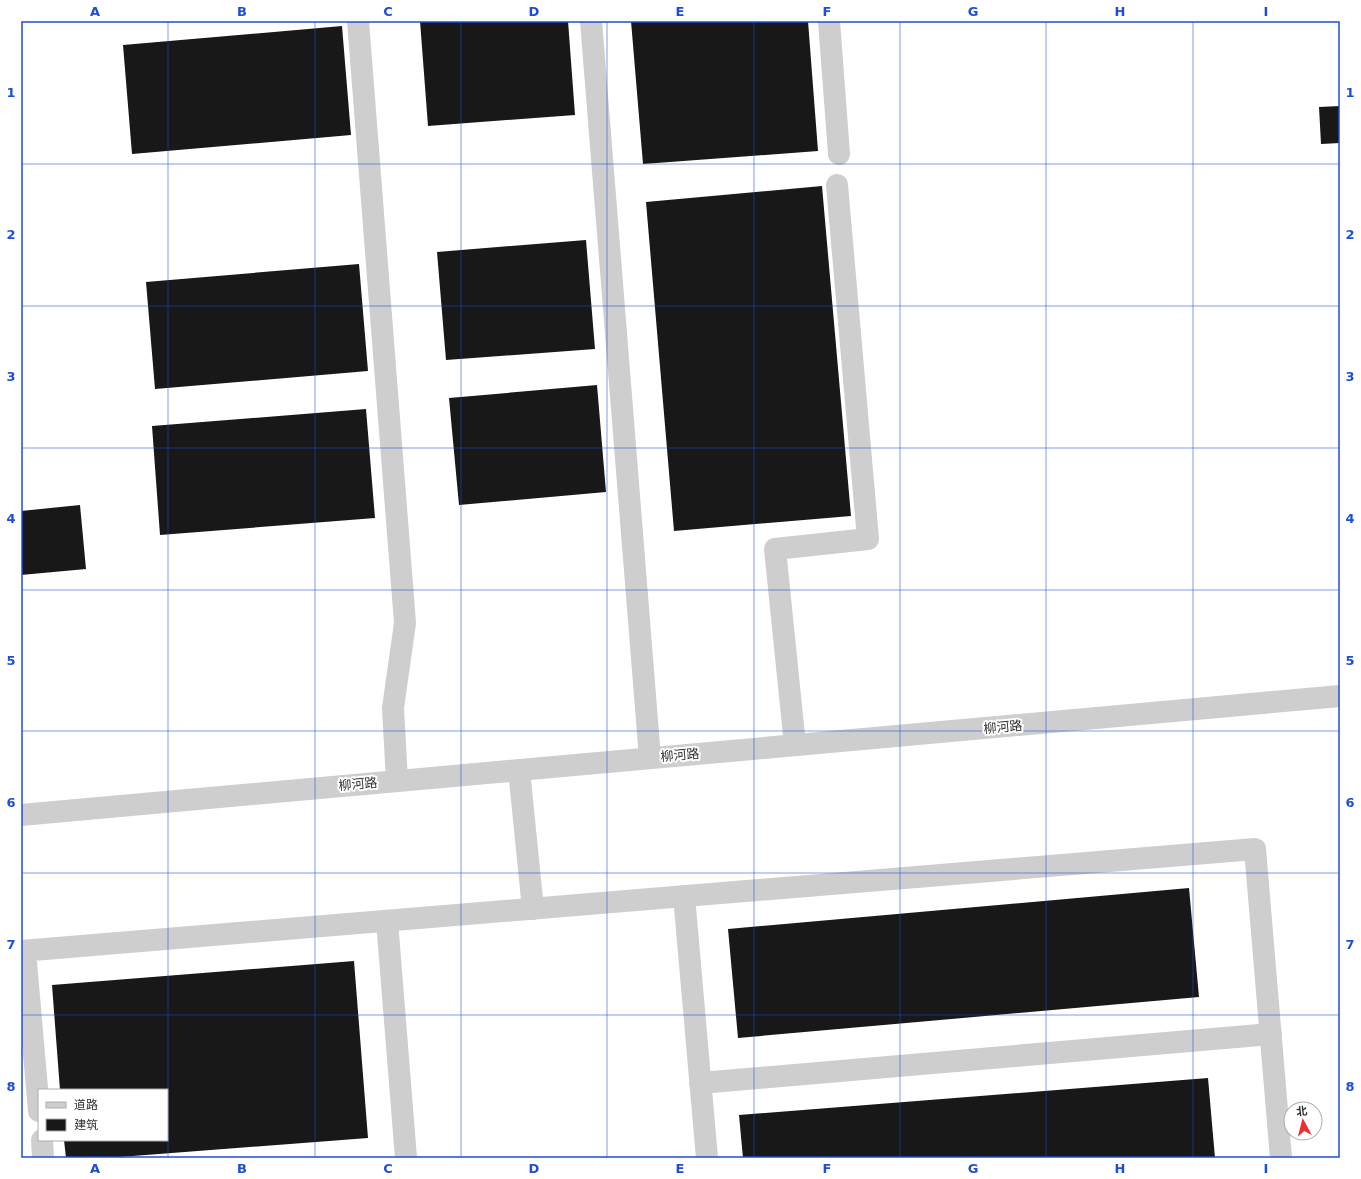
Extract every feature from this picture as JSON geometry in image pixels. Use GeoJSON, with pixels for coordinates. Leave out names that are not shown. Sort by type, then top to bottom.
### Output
{"type":"FeatureCollection","features":[{"type":"Feature","properties":{"kind":"street"},"geometry":{"type":"LineString","coordinates":[[358,21],[406,623],[393,708],[397,781]]}},
{"type":"Feature","properties":{"kind":"street"},"geometry":{"type":"LineString","coordinates":[[591,21],[650,758]]}},
{"type":"Feature","properties":{"kind":"street"},"geometry":{"type":"LineString","coordinates":[[829,21],[840,154]]}},
{"type":"Feature","properties":{"kind":"street"},"geometry":{"type":"LineString","coordinates":[[795,745],[775,549],[868,539],[837,185]]}},
{"type":"Feature","properties":{"kind":"street","name":"柳河路"},"geometry":{"type":"LineString","coordinates":[[21,815],[1340,696]]}},
{"type":"Feature","properties":{"kind":"street"},"geometry":{"type":"LineString","coordinates":[[519,770],[533,909]]}},
{"type":"Feature","properties":{"kind":"street"},"geometry":{"type":"LineString","coordinates":[[38,1101],[23,951],[1255,849],[1281,1158]]}},
{"type":"Feature","properties":{"kind":"street"},"geometry":{"type":"LineString","coordinates":[[684,896],[707,1158]]}},
{"type":"Feature","properties":{"kind":"street"},"geometry":{"type":"LineString","coordinates":[[386,921],[406,1158]]}},
{"type":"Feature","properties":{"kind":"street"},"geometry":{"type":"LineString","coordinates":[[700,1083],[1271,1034]]}},
{"type":"Feature","properties":{"kind":"street"},"geometry":{"type":"LineString","coordinates":[[42,1141],[43,1158]]}},
{"type":"Feature","properties":{"kind":"building"},"geometry":{"type":"Polygon","coordinates":[[[420,21],[568,21],[575,115],[428,126],[420,21]]]}},
{"type":"Feature","properties":{"kind":"building"},"geometry":{"type":"Polygon","coordinates":[[[631,21],[808,21],[818,151],[643,164],[631,21]]]}},
{"type":"Feature","properties":{"kind":"building"},"geometry":{"type":"Polygon","coordinates":[[[342,26],[351,135],[132,154],[123,45],[342,26]]]}},
{"type":"Feature","properties":{"kind":"building"},"geometry":{"type":"Polygon","coordinates":[[[1340,106],[1340,143],[1321,144],[1319,107],[1340,106]]]}},
{"type":"Feature","properties":{"kind":"building"},"geometry":{"type":"Polygon","coordinates":[[[822,186],[851,516],[674,531],[646,202],[822,186]]]}},
{"type":"Feature","properties":{"kind":"building"},"geometry":{"type":"Polygon","coordinates":[[[586,240],[595,349],[446,360],[437,252],[586,240]]]}},
{"type":"Feature","properties":{"kind":"building"},"geometry":{"type":"Polygon","coordinates":[[[359,264],[368,371],[155,389],[146,282],[359,264]]]}},
{"type":"Feature","properties":{"kind":"building"},"geometry":{"type":"Polygon","coordinates":[[[597,385],[606,492],[459,505],[449,398],[597,385]]]}},
{"type":"Feature","properties":{"kind":"building"},"geometry":{"type":"Polygon","coordinates":[[[366,409],[375,518],[160,535],[152,426],[366,409]]]}},
{"type":"Feature","properties":{"kind":"building"},"geometry":{"type":"Polygon","coordinates":[[[80,505],[86,569],[21,575],[21,511],[80,505]]]}},
{"type":"Feature","properties":{"kind":"building"},"geometry":{"type":"Polygon","coordinates":[[[1189,888],[1199,997],[738,1038],[728,929],[1189,888]]]}},
{"type":"Feature","properties":{"kind":"building"},"geometry":{"type":"Polygon","coordinates":[[[354,961],[368,1138],[107,1158],[66,1158],[64,1141],[168,1141],[168,1089],[60,1089],[52,985],[354,961]]]}},
{"type":"Feature","properties":{"kind":"building"},"geometry":{"type":"Polygon","coordinates":[[[1208,1078],[1215,1158],[743,1158],[739,1115],[1208,1078]]]}}]}
